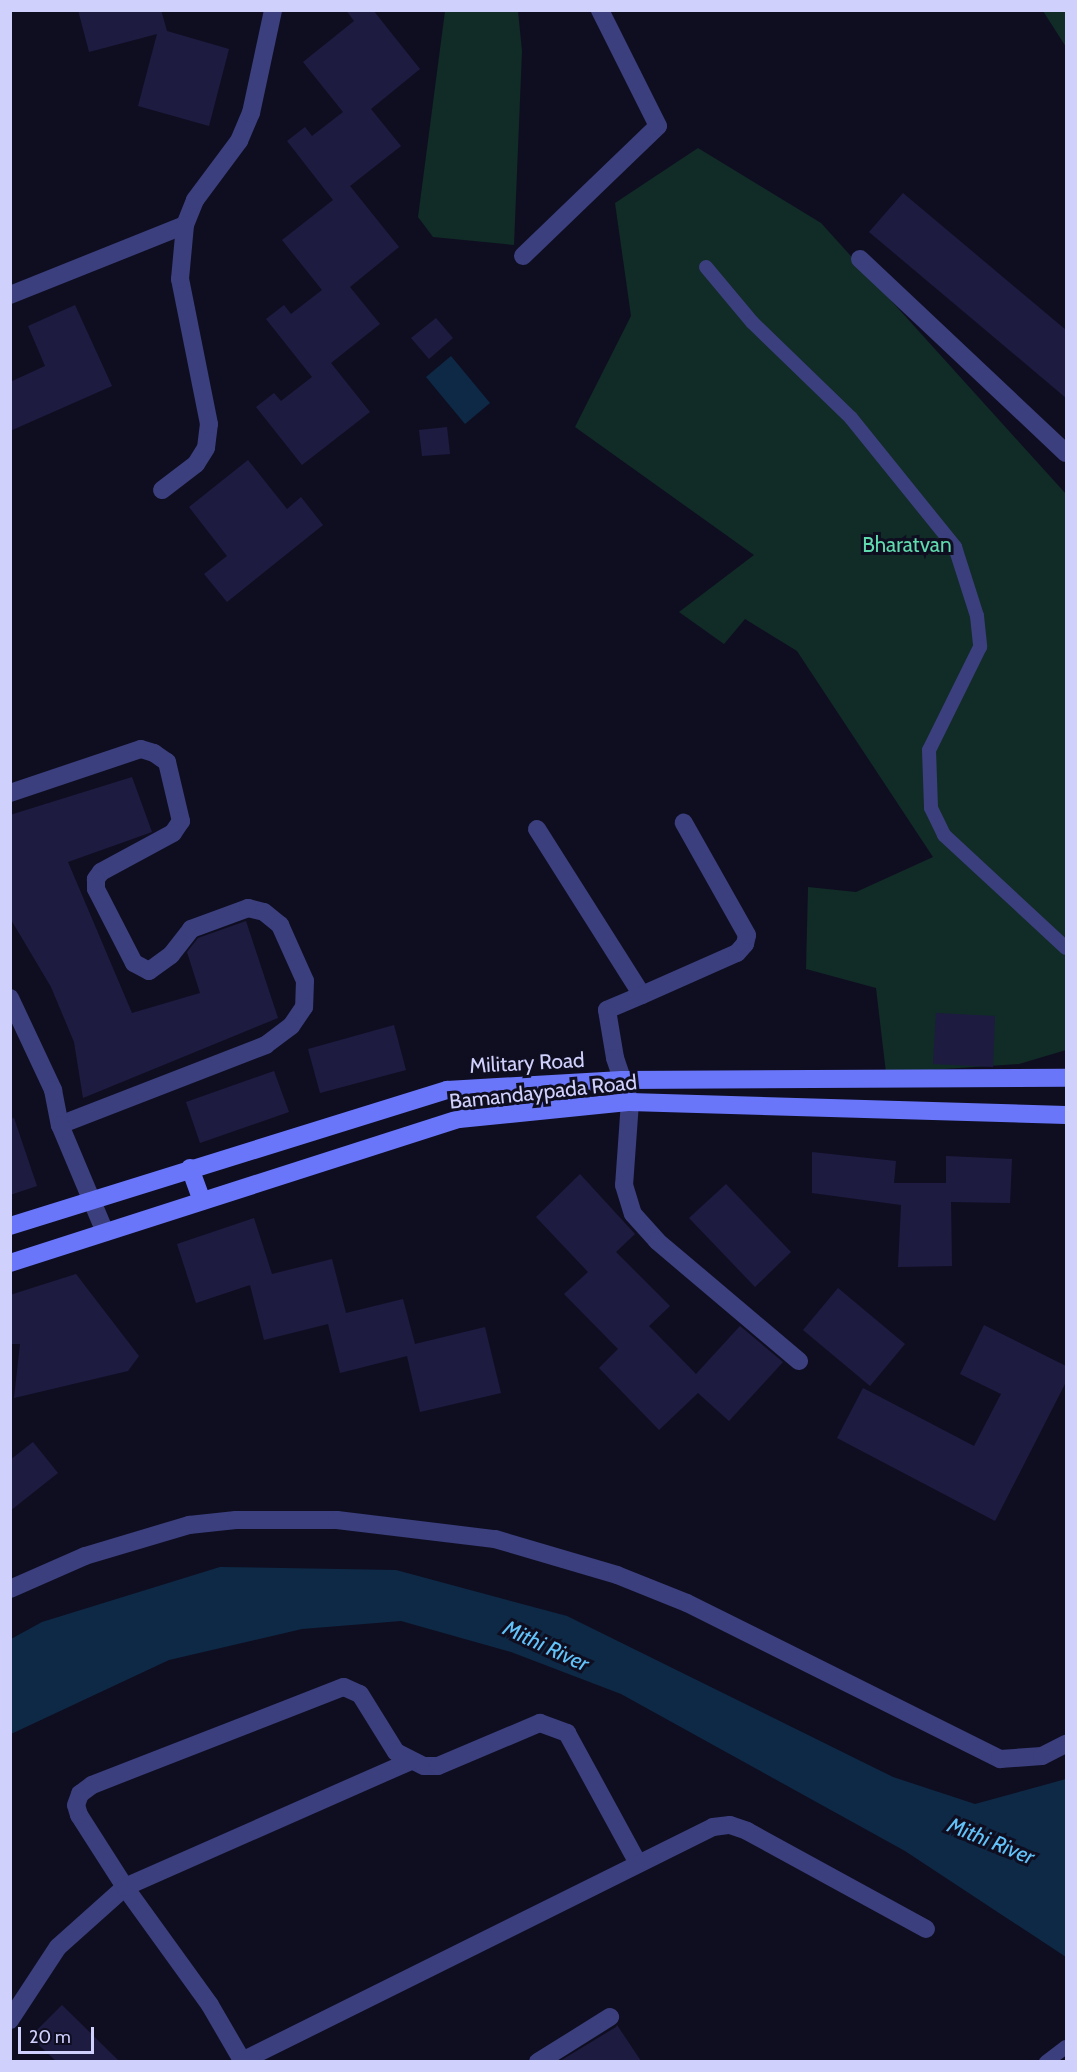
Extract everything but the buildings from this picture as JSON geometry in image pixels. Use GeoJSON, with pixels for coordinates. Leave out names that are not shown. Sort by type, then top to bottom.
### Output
{"type":"FeatureCollection","features":[{"type":"Feature","properties":{"kind":"street"},"geometry":{"type":"LineString","coordinates":[[162,490],[195,464],[206,448],[209,424],[180,279],[185,225],[195,200],[239,141],[251,113],[273,10]]}},
{"type":"Feature","properties":{"kind":"street"},"geometry":{"type":"LineString","coordinates":[[523,256],[658,126],[600,10]]}},
{"type":"Feature","properties":{"kind":"street"},"geometry":{"type":"LineString","coordinates":[[10,295],[185,225]]}},
{"type":"Feature","properties":{"kind":"street"},"geometry":{"type":"LineString","coordinates":[[860,259],[1066,453]]}},
{"type":"Feature","properties":{"kind":"street"},"geometry":{"type":"LineString","coordinates":[[10,793],[141,749],[154,753],[167,762],[182,821],[173,833],[101,872],[96,879],[96,889],[134,963],[149,970],[171,955],[190,928],[248,908],[264,912],[280,925],[304,981],[304,1007],[291,1026],[266,1045],[60,1125]]}},
{"type":"Feature","properties":{"kind":"street"},"geometry":{"type":"LineString","coordinates":[[684,823],[747,935],[746,944],[737,953],[607,1010],[622,1080],[630,1102],[624,1185],[633,1214],[657,1241],[799,1361]]}},
{"type":"Feature","properties":{"kind":"street"},"geometry":{"type":"LineString","coordinates":[[537,830],[642,995]]}},
{"type":"Feature","properties":{"kind":"street"},"geometry":{"type":"LineString","coordinates":[[10,998],[16,1030],[53,1090],[60,1125],[105,1232]]}},
{"type":"Feature","properties":{"kind":"street"},"geometry":{"type":"LineString","coordinates":[[769,1078],[771,1107]]}},
{"type":"Feature","properties":{"kind":"street","name":"Military Road"},"geometry":{"type":"LineString","coordinates":[[10,1226],[91,1198],[447,1090],[622,1080],[769,1078],[1033,1081],[1066,1078]]}},
{"type":"Feature","properties":{"kind":"street","name":"Bamandaypada Road"},"geometry":{"type":"LineString","coordinates":[[10,1263],[459,1119],[630,1102],[1066,1114]]}},
{"type":"Feature","properties":{"kind":"street"},"geometry":{"type":"LineString","coordinates":[[190,1168],[202,1201]]}},
{"type":"Feature","properties":{"kind":"street"},"geometry":{"type":"LineString","coordinates":[[10,1589],[85,1556],[189,1525],[224,1521],[337,1520],[495,1539],[617,1575],[687,1603],[1000,1759],[1042,1756],[1066,1744]]}},
{"type":"Feature","properties":{"kind":"street"},"geometry":{"type":"LineString","coordinates":[[409,1762],[370,1717],[360,1694],[344,1687],[92,1785],[76,1805],[125,1887],[210,2005],[243,2061],[713,1827],[730,1825],[926,1929]]}},
{"type":"Feature","properties":{"kind":"street"},"geometry":{"type":"LineString","coordinates":[[10,2020],[58,1947],[125,1887],[409,1762],[438,1766],[540,1723],[554,1726],[572,1741],[638,1863]]}},
{"type":"Feature","properties":{"kind":"street"},"geometry":{"type":"LineString","coordinates":[[538,2061],[610,2017]]}},
{"type":"Feature","properties":{"kind":"lane"},"geometry":{"type":"LineString","coordinates":[[706,267],[752,322],[850,418],[955,547],[976,616],[980,646],[929,750],[931,808],[944,835],[1066,948]]}},
{"type":"Feature","properties":{"kind":"lane"},"geometry":{"type":"LineString","coordinates":[[1046,2061],[1066,2047]]}},
{"type":"Feature","properties":{"kind":"green space"},"geometry":{"type":"Polygon","coordinates":[[[445,11],[518,11],[522,51],[514,245],[433,237],[418,217],[445,11]]]}},
{"type":"Feature","properties":{"kind":"green space"},"geometry":{"type":"Polygon","coordinates":[[[1043,11],[1066,11],[1066,47],[1043,11]]]}},
{"type":"Feature","properties":{"kind":"green space","name":"Bharatvan"},"geometry":{"type":"Polygon","coordinates":[[[698,148],[821,223],[1066,494],[1066,1050],[1019,1064],[886,1073],[876,988],[806,969],[808,887],[856,892],[933,857],[797,651],[745,619],[724,644],[679,612],[754,555],[575,427],[631,316],[615,203],[698,148]]]}},
{"type":"Feature","properties":{"kind":"water"},"geometry":{"type":"Polygon","coordinates":[[[451,356],[490,403],[465,424],[426,377],[451,356]]]}},
{"type":"Feature","properties":{"kind":"water","name":"Mithi River"},"geometry":{"type":"Polygon","coordinates":[[[220,1567],[396,1570],[567,1616],[893,1777],[975,1804],[1066,1779],[1066,1957],[905,1851],[621,1694],[511,1652],[401,1621],[302,1629],[169,1660],[11,1734],[11,1639],[42,1622],[220,1567]]]}}]}
